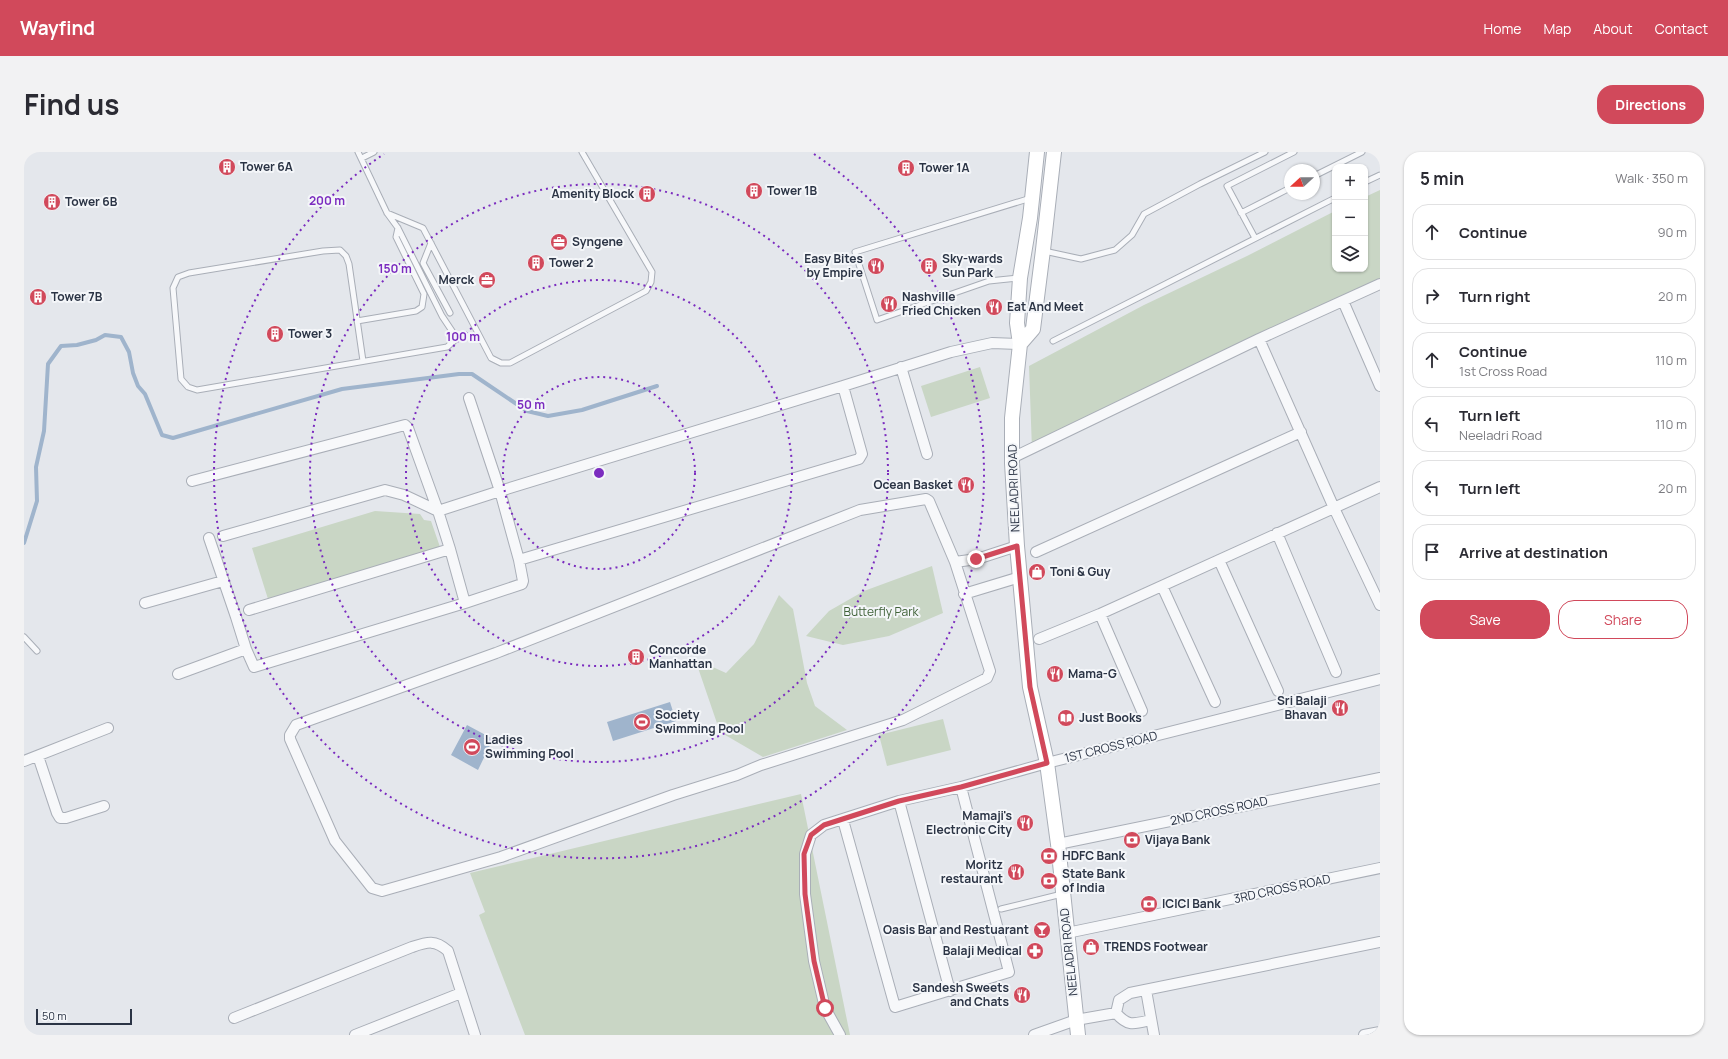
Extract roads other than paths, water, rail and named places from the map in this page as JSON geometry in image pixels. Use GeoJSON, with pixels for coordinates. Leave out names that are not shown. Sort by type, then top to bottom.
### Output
{"type":"FeatureCollection","features":[{"type":"Feature","properties":{"kind":"main road","name":"NEELADRI ROAD"},"geometry":{"type":"LineString","coordinates":[[1037,152],[1030,218],[1020,278],[1017,323],[1020,344],[1012,418],[1012,458],[1017,546],[1030,687],[1047,763],[1064,894],[1078,1035]]}},
{"type":"Feature","properties":{"kind":"main road"},"geometry":{"type":"LineString","coordinates":[[1020,344],[1033,329],[1054,152]]}},
{"type":"Feature","properties":{"kind":"main road"},"geometry":{"type":"LineString","coordinates":[[1030,218],[1047,220]]}},
{"type":"Feature","properties":{"kind":"street"},"geometry":{"type":"LineString","coordinates":[[1012,458],[1259,339],[1380,284]]}},
{"type":"Feature","properties":{"kind":"street"},"geometry":{"type":"LineString","coordinates":[[1343,301],[1380,386]]}},
{"type":"Feature","properties":{"kind":"street"},"geometry":{"type":"LineString","coordinates":[[1259,339],[1334,508],[1380,605]]}},
{"type":"Feature","properties":{"kind":"street"},"geometry":{"type":"LineString","coordinates":[[223,536],[385,490],[404,495],[438,511],[952,352],[992,343],[1020,344]]}},
{"type":"Feature","properties":{"kind":"street"},"geometry":{"type":"LineString","coordinates":[[901,367],[928,454]]}},
{"type":"Feature","properties":{"kind":"street"},"geometry":{"type":"LineString","coordinates":[[519,560],[859,459],[862,454],[843,386]]}},
{"type":"Feature","properties":{"kind":"street"},"geometry":{"type":"LineString","coordinates":[[209,538],[246,649],[252,665],[255,667],[465,603],[522,584],[524,581],[500,491],[469,398]]}},
{"type":"Feature","properties":{"kind":"street"},"geometry":{"type":"LineString","coordinates":[[192,481],[406,425],[438,511],[465,603]]}},
{"type":"Feature","properties":{"kind":"street"},"geometry":{"type":"LineString","coordinates":[[1036,552],[1301,432]]}},
{"type":"Feature","properties":{"kind":"street"},"geometry":{"type":"LineString","coordinates":[[1039,639],[1100,614],[1380,487]]}},
{"type":"Feature","properties":{"kind":"street"},"geometry":{"type":"LineString","coordinates":[[926,499],[928,500],[955,562],[964,594],[990,670],[987,678],[903,720],[761,765],[737,775],[673,795],[501,856],[382,891],[372,888],[334,841],[290,739],[290,735],[296,725],[496,653],[860,510],[926,499]]}},
{"type":"Feature","properties":{"kind":"street"},"geometry":{"type":"LineString","coordinates":[[1277,534],[1336,672]]}},
{"type":"Feature","properties":{"kind":"street"},"geometry":{"type":"LineString","coordinates":[[955,562],[976,559],[1017,546]]}},
{"type":"Feature","properties":{"kind":"street"},"geometry":{"type":"LineString","coordinates":[[249,610],[450,549]]}},
{"type":"Feature","properties":{"kind":"street"},"geometry":{"type":"LineString","coordinates":[[1219,560],[1278,691]]}},
{"type":"Feature","properties":{"kind":"street"},"geometry":{"type":"LineString","coordinates":[[964,594],[1020,576]]}},
{"type":"Feature","properties":{"kind":"street"},"geometry":{"type":"LineString","coordinates":[[144,603],[223,581]]}},
{"type":"Feature","properties":{"kind":"street"},"geometry":{"type":"LineString","coordinates":[[1162,586],[1215,702]]}},
{"type":"Feature","properties":{"kind":"street"},"geometry":{"type":"LineString","coordinates":[[1100,614],[1142,711]]}},
{"type":"Feature","properties":{"kind":"street"},"geometry":{"type":"LineString","coordinates":[[178,674],[246,649]]}},
{"type":"Feature","properties":{"kind":"street","name":"1ST CROSS ROAD"},"geometry":{"type":"LineString","coordinates":[[840,1035],[825,1008],[814,961],[805,894],[804,854],[811,835],[824,825],[899,801],[961,787],[1047,763],[1380,679]]}},
{"type":"Feature","properties":{"kind":"street"},"geometry":{"type":"LineString","coordinates":[[24,761],[108,728]]}},
{"type":"Feature","properties":{"kind":"street"},"geometry":{"type":"LineString","coordinates":[[38,756],[60,818],[66,818],[104,806]]}},
{"type":"Feature","properties":{"kind":"street","name":"2ND CROSS ROAD"},"geometry":{"type":"LineString","coordinates":[[1058,844],[1380,778]]}},
{"type":"Feature","properties":{"kind":"street"},"geometry":{"type":"LineString","coordinates":[[843,820],[895,1007],[1009,972],[961,787]]}},
{"type":"Feature","properties":{"kind":"street"},"geometry":{"type":"LineString","coordinates":[[899,801],[950,991]]}},
{"type":"Feature","properties":{"kind":"street","name":"3RD CROSS ROAD"},"geometry":{"type":"LineString","coordinates":[[1067,933],[1380,868]]}},
{"type":"Feature","properties":{"kind":"street"},"geometry":{"type":"LineString","coordinates":[[234,1018],[423,943],[433,942],[441,945],[448,951],[475,1035]]}},
{"type":"Feature","properties":{"kind":"street"},"geometry":{"type":"LineString","coordinates":[[1116,1013],[1119,1000],[1130,993],[1380,942]]}},
{"type":"Feature","properties":{"kind":"street"},"geometry":{"type":"LineString","coordinates":[[1146,990],[1154,1035]]}},
{"type":"Feature","properties":{"kind":"street"},"geometry":{"type":"LineString","coordinates":[[355,1035],[461,993]]}},
{"type":"Feature","properties":{"kind":"street"},"geometry":{"type":"LineString","coordinates":[[1034,1035],[1076,1020],[1116,1013]]}},
{"type":"Feature","properties":{"kind":"street"},"geometry":{"type":"LineString","coordinates":[[1116,1013],[1123,1021],[1133,1024],[1151,1020]]}},
{"type":"Feature","properties":{"kind":"street"},"geometry":{"type":"LineString","coordinates":[[1364,1035],[1380,1032]]}},
{"type":"Feature","properties":{"kind":"lane"},"geometry":{"type":"LineString","coordinates":[[358,152],[387,213],[398,228],[442,316],[454,334],[454,341],[447,346],[363,361],[196,390],[188,387],[181,379],[173,288],[178,277],[189,273],[323,251],[340,250],[348,260],[363,361]]}},
{"type":"Feature","properties":{"kind":"lane"},"geometry":{"type":"LineString","coordinates":[[362,158],[374,152]]}},
{"type":"Feature","properties":{"kind":"lane"},"geometry":{"type":"LineString","coordinates":[[387,213],[423,228],[491,358],[501,363],[515,362],[646,291],[650,282],[652,272],[582,152]]}},
{"type":"Feature","properties":{"kind":"lane"},"geometry":{"type":"LineString","coordinates":[[1043,250],[1081,258],[1115,250],[1132,235],[1144,214],[1265,152]]}},
{"type":"Feature","properties":{"kind":"lane"},"geometry":{"type":"LineString","coordinates":[[1255,238],[1227,186],[1294,152]]}},
{"type":"Feature","properties":{"kind":"lane"},"geometry":{"type":"LineString","coordinates":[[1320,173],[1362,152]]}},
{"type":"Feature","properties":{"kind":"lane"},"geometry":{"type":"LineString","coordinates":[[1368,181],[1380,175]]}},
{"type":"Feature","properties":{"kind":"lane"},"geometry":{"type":"LineString","coordinates":[[1241,213],[1284,191]]}},
{"type":"Feature","properties":{"kind":"lane"},"geometry":{"type":"LineString","coordinates":[[1020,278],[989,281],[877,320],[855,252],[1032,198]]}},
{"type":"Feature","properties":{"kind":"lane"},"geometry":{"type":"LineString","coordinates":[[1052,342],[1332,200]]}},
{"type":"Feature","properties":{"kind":"lane"},"geometry":{"type":"LineString","coordinates":[[357,321],[416,311],[422,306],[424,294],[396,237],[398,228]]}},
{"type":"Feature","properties":{"kind":"lane"},"geometry":{"type":"LineString","coordinates":[[431,243],[423,263],[450,313]]}},
{"type":"Feature","properties":{"kind":"lane"},"geometry":{"type":"LineString","coordinates":[[24,637],[37,651]]}},
{"type":"Feature","properties":{"kind":"lane"},"geometry":{"type":"LineString","coordinates":[[1001,909],[1064,894]]}},
{"type":"Feature","properties":{"kind":"water","name":"Society Swimming Pool"},"geometry":{"type":"Polygon","coordinates":[[[670,702],[676,721],[613,741],[607,722],[670,702]]]}},
{"type":"Feature","properties":{"kind":"water","name":"Ladies Swimming Pool"},"geometry":{"type":"Polygon","coordinates":[[[467,725],[493,739],[478,770],[451,755],[467,725]]]}},
{"type":"Feature","properties":{"kind":"waterway"},"geometry":{"type":"LineString","coordinates":[[24,543],[37,501],[36,467],[44,431],[48,364],[61,346],[77,345],[96,340],[105,335],[121,337],[129,352],[133,373],[138,386],[145,394],[162,435],[173,438],[342,389],[459,374],[472,374],[527,411],[548,416],[582,410],[657,386]]}},
{"type":"Feature","properties":{"kind":"place","name":"Tower 6A"},"geometry":{"type":"Point","coordinates":[227,167]}},
{"type":"Feature","properties":{"kind":"place","name":"Tower 1A"},"geometry":{"type":"Point","coordinates":[906,168]}},
{"type":"Feature","properties":{"kind":"place","name":"Tower 1B"},"geometry":{"type":"Point","coordinates":[754,191]}},
{"type":"Feature","properties":{"kind":"place","name":"Amenity Block"},"geometry":{"type":"Point","coordinates":[647,194]}},
{"type":"Feature","properties":{"kind":"place","name":"Tower 6B"},"geometry":{"type":"Point","coordinates":[52,202]}},
{"type":"Feature","properties":{"kind":"place","name":"Syngene"},"geometry":{"type":"Point","coordinates":[559,242]}},
{"type":"Feature","properties":{"kind":"place","name":"Tower 2"},"geometry":{"type":"Point","coordinates":[536,263]}},
{"type":"Feature","properties":{"kind":"place","name":"Easy Bites by Empire"},"geometry":{"type":"Point","coordinates":[876,266]}},
{"type":"Feature","properties":{"kind":"place","name":"Sky-wards Sun Park"},"geometry":{"type":"Point","coordinates":[929,266]}},
{"type":"Feature","properties":{"kind":"place","name":"Merck"},"geometry":{"type":"Point","coordinates":[487,280]}},
{"type":"Feature","properties":{"kind":"place","name":"Tower 7B"},"geometry":{"type":"Point","coordinates":[38,297]}},
{"type":"Feature","properties":{"kind":"place","name":"Nashville Fried Chicken"},"geometry":{"type":"Point","coordinates":[889,304]}},
{"type":"Feature","properties":{"kind":"place","name":"Eat And Meet"},"geometry":{"type":"Point","coordinates":[994,307]}},
{"type":"Feature","properties":{"kind":"place","name":"Tower 3"},"geometry":{"type":"Point","coordinates":[275,334]}},
{"type":"Feature","properties":{"kind":"place","name":"Ocean Basket"},"geometry":{"type":"Point","coordinates":[966,485]}},
{"type":"Feature","properties":{"kind":"place","name":"Toni & Guy"},"geometry":{"type":"Point","coordinates":[1037,572]}},
{"type":"Feature","properties":{"kind":"place","name":"Concorde Manhattan"},"geometry":{"type":"Point","coordinates":[636,657]}},
{"type":"Feature","properties":{"kind":"place","name":"Mama-G"},"geometry":{"type":"Point","coordinates":[1055,674]}},
{"type":"Feature","properties":{"kind":"place","name":"Sri Balaji Bhavan"},"geometry":{"type":"Point","coordinates":[1340,708]}},
{"type":"Feature","properties":{"kind":"place","name":"Just Books"},"geometry":{"type":"Point","coordinates":[1066,718]}},
{"type":"Feature","properties":{"kind":"place","name":"Society Swimming Pool"},"geometry":{"type":"Point","coordinates":[642,722]}},
{"type":"Feature","properties":{"kind":"place","name":"Ladies Swimming Pool"},"geometry":{"type":"Point","coordinates":[472,747]}},
{"type":"Feature","properties":{"kind":"place","name":"Mamaji's Electronic City"},"geometry":{"type":"Point","coordinates":[1025,823]}},
{"type":"Feature","properties":{"kind":"place","name":"Vijaya Bank"},"geometry":{"type":"Point","coordinates":[1132,840]}},
{"type":"Feature","properties":{"kind":"place","name":"HDFC Bank"},"geometry":{"type":"Point","coordinates":[1049,856]}},
{"type":"Feature","properties":{"kind":"place","name":"Moritz restaurant"},"geometry":{"type":"Point","coordinates":[1016,872]}},
{"type":"Feature","properties":{"kind":"place","name":"State Bank of India"},"geometry":{"type":"Point","coordinates":[1049,881]}},
{"type":"Feature","properties":{"kind":"place","name":"ICICI Bank"},"geometry":{"type":"Point","coordinates":[1149,904]}},
{"type":"Feature","properties":{"kind":"place","name":"Oasis Bar and Restuarant"},"geometry":{"type":"Point","coordinates":[1042,930]}},
{"type":"Feature","properties":{"kind":"place","name":"TRENDS Footwear"},"geometry":{"type":"Point","coordinates":[1091,947]}},
{"type":"Feature","properties":{"kind":"place","name":"Balaji Medical"},"geometry":{"type":"Point","coordinates":[1035,951]}},
{"type":"Feature","properties":{"kind":"place","name":"Sandesh Sweets and Chats"},"geometry":{"type":"Point","coordinates":[1022,995]}},
{"type":"Feature","properties":{"kind":"park label","name":"Butterfly Park"},"geometry":{"type":"Point","coordinates":[881,612]}}]}
